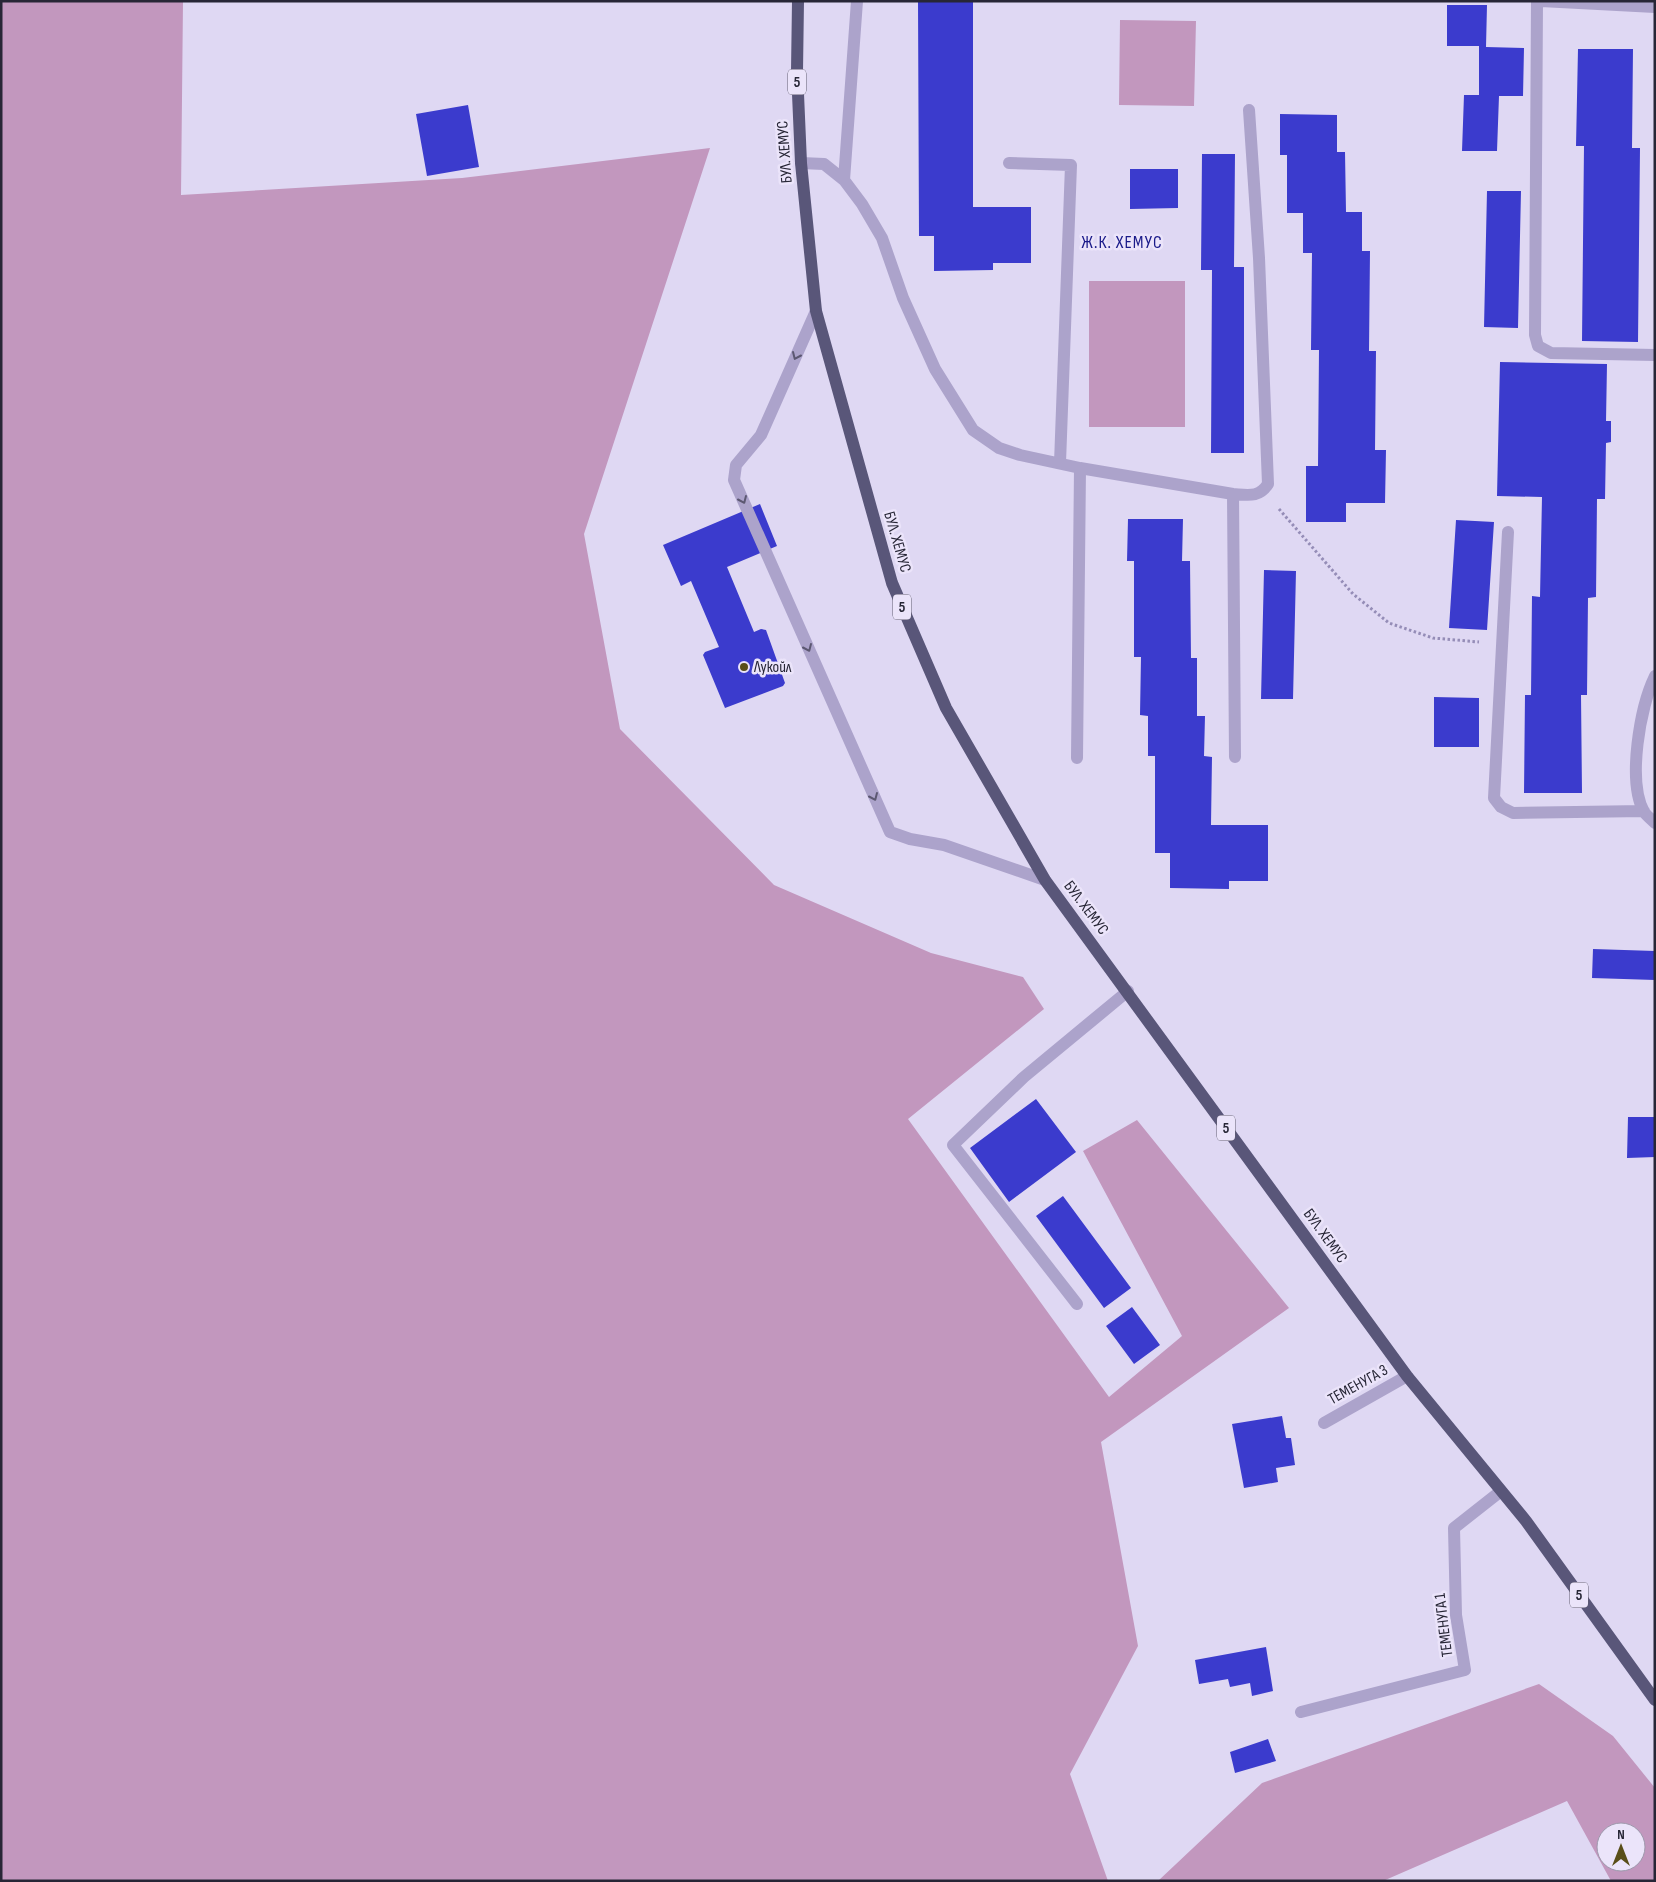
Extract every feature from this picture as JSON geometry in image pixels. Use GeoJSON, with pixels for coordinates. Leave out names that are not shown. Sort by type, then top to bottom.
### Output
{"type":"FeatureCollection","features":[{"type":"Feature","properties":{"kind":"main road","name":"БУЛ. ХЕМУС"},"geometry":{"type":"LineString","coordinates":[[798,1],[797,71],[801,163],[816,311],[892,583],[946,708],[1044,880],[1128,992],[1407,1376],[1526,1521],[1655,1700]]}},
{"type":"Feature","properties":{"kind":"lane"},"geometry":{"type":"LineString","coordinates":[[844,180],[857,1]]}},
{"type":"Feature","properties":{"kind":"lane"},"geometry":{"type":"LineString","coordinates":[[1655,7],[1539,1],[1535,335],[1538,346],[1550,353],[1655,355]]}},
{"type":"Feature","properties":{"kind":"lane"},"geometry":{"type":"LineString","coordinates":[[801,163],[824,164],[844,180],[862,204],[882,238],[903,298],[935,369],[974,430],[999,448],[1080,468],[1253,496],[1262,492],[1268,484],[1249,110]]}},
{"type":"Feature","properties":{"kind":"lane"},"geometry":{"type":"LineString","coordinates":[[1009,163],[1071,165],[1060,463]]}},
{"type":"Feature","properties":{"kind":"lane"},"geometry":{"type":"LineString","coordinates":[[816,311],[761,435],[736,465],[734,480],[890,832],[910,839],[944,845],[1044,880]]}},
{"type":"Feature","properties":{"kind":"lane"},"geometry":{"type":"LineString","coordinates":[[1077,758],[1080,468]]}},
{"type":"Feature","properties":{"kind":"lane"},"geometry":{"type":"LineString","coordinates":[[1233,494],[1235,757]]}},
{"type":"Feature","properties":{"kind":"lane"},"geometry":{"type":"LineString","coordinates":[[1508,532],[1494,798],[1501,807],[1513,813],[1644,812]]}},
{"type":"Feature","properties":{"kind":"lane"},"geometry":{"type":"LineString","coordinates":[[1655,676],[1640,721],[1637,755],[1638,790],[1644,812],[1655,823]]}},
{"type":"Feature","properties":{"kind":"lane"},"geometry":{"type":"LineString","coordinates":[[1077,1304],[953,1145],[1024,1077],[1128,992]]}},
{"type":"Feature","properties":{"kind":"lane","name":"ТЕМЕНУГА 3"},"geometry":{"type":"LineString","coordinates":[[1324,1423],[1407,1376]]}},
{"type":"Feature","properties":{"kind":"lane","name":"ТЕМЕНУГА 1"},"geometry":{"type":"LineString","coordinates":[[1302,1712],[1466,1670],[1456,1615],[1454,1528],[1501,1491]]}},
{"type":"Feature","properties":{"kind":"path"},"geometry":{"type":"LineString","coordinates":[[1262,492],[1319,553],[1353,594],[1389,623],[1434,638],[1502,642]]}},
{"type":"Feature","properties":{"kind":"shaded area"},"geometry":{"type":"Polygon","coordinates":[[[1,1],[183,1],[181,195],[462,178],[710,148],[584,534],[620,729],[774,885],[931,953],[1023,977],[1044,1009],[908,1119],[1109,1397],[1182,1336],[1083,1151],[1137,1120],[1289,1308],[1101,1442],[1138,1646],[1070,1774],[1108,1881],[1,1881],[1,1]]]}},
{"type":"Feature","properties":{"kind":"shaded area"},"geometry":{"type":"Polygon","coordinates":[[[1120,20],[1196,21],[1194,106],[1119,105],[1120,20]]]}},
{"type":"Feature","properties":{"kind":"shaded area"},"geometry":{"type":"Polygon","coordinates":[[[1089,281],[1185,281],[1185,427],[1089,427],[1089,281]]]}},
{"type":"Feature","properties":{"kind":"shaded area"},"geometry":{"type":"Polygon","coordinates":[[[1539,1684],[1613,1736],[1655,1788],[1655,1881],[1611,1881],[1606,1872],[1646,1872],[1646,1822],[1596,1822],[1596,1854],[1567,1801],[1383,1881],[1158,1881],[1262,1783],[1539,1684]]]}},
{"type":"Feature","properties":{"kind":"building"},"geometry":{"type":"Polygon","coordinates":[[[918,1],[973,1],[973,207],[1031,207],[1031,263],[993,263],[993,270],[934,271],[934,236],[919,236],[918,1]]]}},
{"type":"Feature","properties":{"kind":"building"},"geometry":{"type":"Polygon","coordinates":[[[1447,5],[1487,5],[1486,47],[1524,48],[1523,96],[1499,96],[1497,151],[1462,151],[1464,95],[1479,95],[1479,46],[1447,46],[1447,5]]]}},
{"type":"Feature","properties":{"kind":"building"},"geometry":{"type":"Polygon","coordinates":[[[1578,49],[1633,49],[1632,148],[1640,148],[1638,342],[1582,341],[1584,146],[1576,146],[1578,49]]]}},
{"type":"Feature","properties":{"kind":"building"},"geometry":{"type":"Polygon","coordinates":[[[468,105],[479,167],[427,176],[416,114],[468,105]]]}},
{"type":"Feature","properties":{"kind":"building"},"geometry":{"type":"Polygon","coordinates":[[[1280,114],[1337,115],[1337,152],[1345,152],[1346,212],[1362,212],[1362,251],[1370,251],[1369,351],[1376,351],[1375,450],[1386,450],[1385,503],[1346,503],[1346,522],[1306,522],[1306,466],[1318,466],[1319,350],[1311,350],[1312,253],[1303,253],[1303,213],[1287,213],[1287,155],[1280,155],[1280,114]]]}},
{"type":"Feature","properties":{"kind":"building"},"geometry":{"type":"Polygon","coordinates":[[[1202,154],[1235,154],[1234,267],[1244,267],[1244,453],[1211,453],[1212,270],[1201,270],[1202,154]]]}},
{"type":"Feature","properties":{"kind":"building"},"geometry":{"type":"Polygon","coordinates":[[[1130,169],[1178,169],[1178,208],[1130,209],[1130,169]]]}},
{"type":"Feature","properties":{"kind":"building"},"geometry":{"type":"Polygon","coordinates":[[[1487,191],[1521,191],[1518,328],[1484,327],[1487,191]]]}},
{"type":"Feature","properties":{"kind":"building"},"geometry":{"type":"Polygon","coordinates":[[[1500,362],[1607,364],[1606,421],[1611,421],[1611,442],[1606,443],[1605,499],[1597,499],[1596,597],[1588,598],[1587,695],[1581,695],[1582,793],[1524,793],[1525,695],[1531,695],[1532,596],[1540,597],[1542,497],[1497,496],[1500,362]]]}},
{"type":"Feature","properties":{"kind":"building"},"geometry":{"type":"Polygon","coordinates":[[[760,504],[777,546],[727,567],[754,632],[761,629],[766,630],[785,683],[783,686],[725,708],[703,655],[705,652],[719,647],[691,581],[681,586],[663,545],[760,504]]]}},
{"type":"Feature","properties":{"kind":"building"},"geometry":{"type":"Polygon","coordinates":[[[1128,519],[1183,519],[1182,561],[1190,561],[1191,658],[1197,658],[1197,716],[1205,716],[1204,756],[1212,757],[1211,825],[1268,825],[1268,881],[1229,881],[1229,889],[1170,888],[1170,853],[1155,853],[1155,756],[1148,756],[1148,716],[1140,715],[1141,657],[1134,657],[1134,561],[1127,561],[1128,519]]]}},
{"type":"Feature","properties":{"kind":"building"},"geometry":{"type":"Polygon","coordinates":[[[1456,520],[1494,522],[1487,630],[1449,628],[1456,520]]]}},
{"type":"Feature","properties":{"kind":"building"},"geometry":{"type":"Polygon","coordinates":[[[1264,570],[1296,571],[1293,699],[1261,699],[1264,570]]]}},
{"type":"Feature","properties":{"kind":"building"},"geometry":{"type":"Polygon","coordinates":[[[1434,697],[1479,698],[1479,747],[1434,747],[1434,697]]]}},
{"type":"Feature","properties":{"kind":"building"},"geometry":{"type":"Polygon","coordinates":[[[1593,949],[1655,951],[1655,980],[1592,978],[1593,949]]]}},
{"type":"Feature","properties":{"kind":"building"},"geometry":{"type":"Polygon","coordinates":[[[1036,1099],[1076,1152],[1009,1202],[970,1148],[1036,1099]]]}},
{"type":"Feature","properties":{"kind":"building"},"geometry":{"type":"Polygon","coordinates":[[[1628,1117],[1655,1117],[1655,1157],[1627,1158],[1628,1117]]]}},
{"type":"Feature","properties":{"kind":"building"},"geometry":{"type":"Polygon","coordinates":[[[1063,1196],[1131,1288],[1104,1308],[1036,1216],[1063,1196]]]}},
{"type":"Feature","properties":{"kind":"building"},"geometry":{"type":"Polygon","coordinates":[[[1132,1307],[1160,1345],[1134,1364],[1106,1326],[1132,1307]]]}},
{"type":"Feature","properties":{"kind":"building"},"geometry":{"type":"Polygon","coordinates":[[[1282,1416],[1286,1438],[1291,1438],[1295,1465],[1276,1468],[1278,1482],[1244,1488],[1232,1424],[1282,1416]]]}},
{"type":"Feature","properties":{"kind":"building"},"geometry":{"type":"Polygon","coordinates":[[[1266,1647],[1273,1691],[1252,1696],[1250,1683],[1230,1687],[1228,1679],[1199,1684],[1195,1660],[1266,1647]]]}},
{"type":"Feature","properties":{"kind":"building"},"geometry":{"type":"Polygon","coordinates":[[[1268,1739],[1276,1761],[1235,1773],[1230,1752],[1268,1739]]]}},
{"type":"Feature","properties":{"kind":"place","name":"Лукойл"},"geometry":{"type":"Point","coordinates":[744,667]}},
{"type":"Feature","properties":{"kind":"district","name":"Ж.К. ХЕМУС"},"geometry":{"type":"Point","coordinates":[1122,242]}}]}
